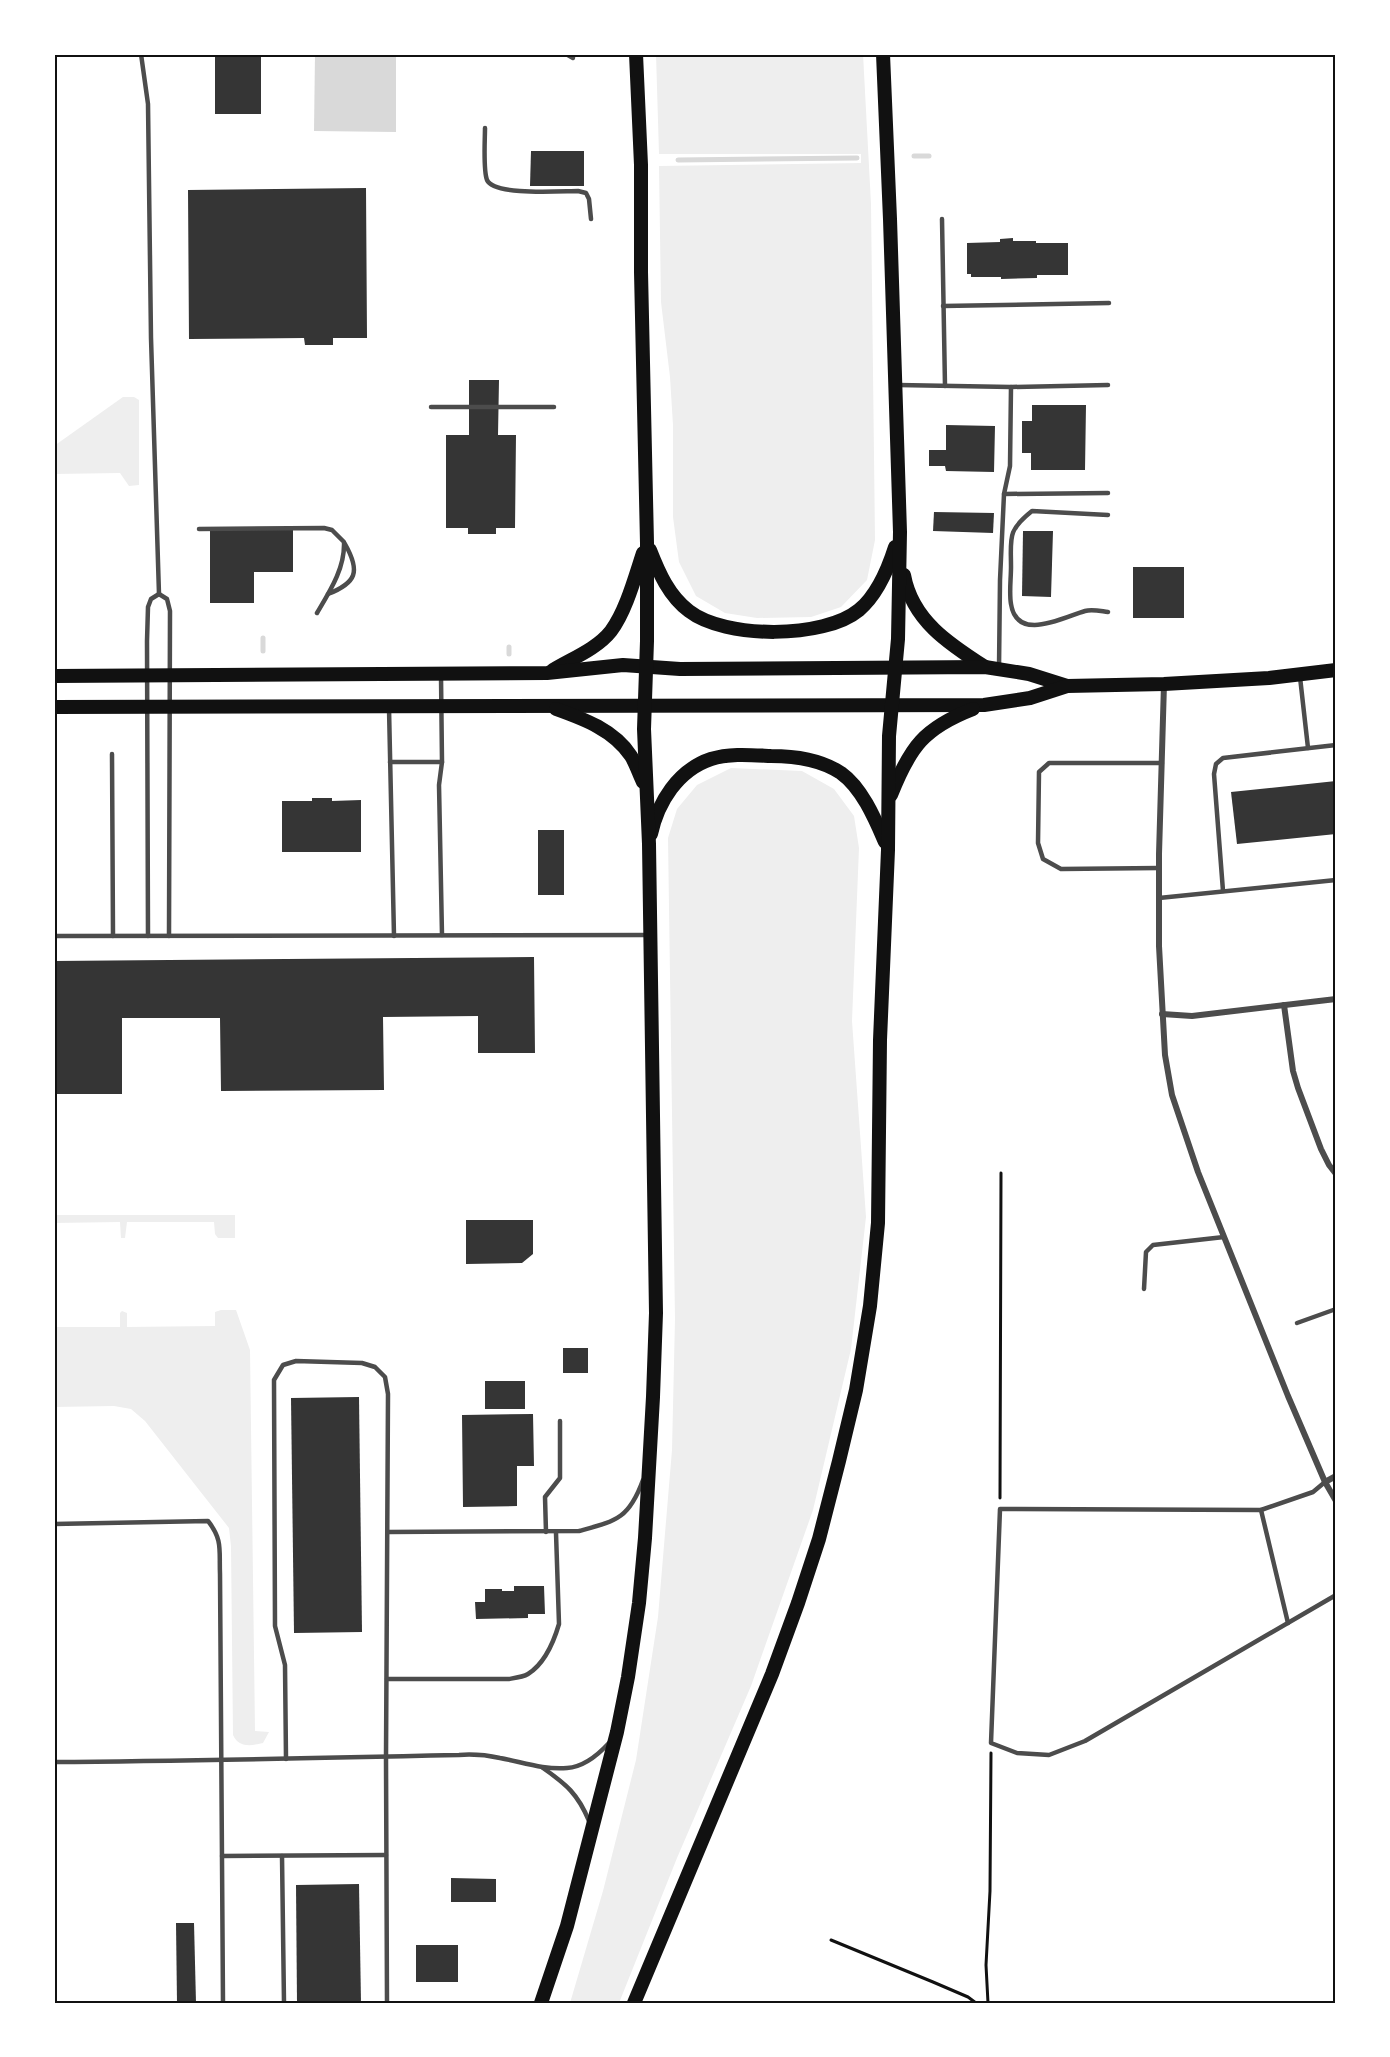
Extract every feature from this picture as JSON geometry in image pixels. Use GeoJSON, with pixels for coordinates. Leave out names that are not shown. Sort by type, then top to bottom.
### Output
{"type":"FeatureCollection","features":[{"type":"Feature","properties":{"kind":"main road"},"geometry":{"type":"LineString","coordinates":[[542,2003],[567,1926],[617,1732],[628,1677],[639,1603],[650,1461],[656,1313],[651,935],[645,788],[647,543],[642,346],[641,165],[636,54]]}},
{"type":"Feature","properties":{"kind":"main road"},"geometry":{"type":"LineString","coordinates":[[634,2003],[772,1674],[798,1603],[819,1539],[856,1390],[870,1306],[878,1223],[880,1040],[891,705],[898,639],[900,554],[883,54]]}},
{"type":"Feature","properties":{"kind":"main road"},"geometry":{"type":"LineString","coordinates":[[647,543],[671,593],[688,611],[709,623],[739,631],[789,631],[810,630],[840,622],[860,609],[880,583],[889,566],[900,532]]}},
{"type":"Feature","properties":{"kind":"main road"},"geometry":{"type":"LineString","coordinates":[[547,673],[591,647],[610,632],[618,618],[647,543]]}},
{"type":"Feature","properties":{"kind":"main road"},"geometry":{"type":"LineString","coordinates":[[900,554],[906,588],[916,610],[932,628],[956,648],[992,667]]}},
{"type":"Feature","properties":{"kind":"main road"},"geometry":{"type":"LineString","coordinates":[[54,676],[547,673],[623,665],[680,669],[992,667],[1029,674],[1067,686]]}},
{"type":"Feature","properties":{"kind":"main road"},"geometry":{"type":"LineString","coordinates":[[54,707],[984,705],[1030,698],[1067,686],[1164,684],[1336,670]]}},
{"type":"Feature","properties":{"kind":"main road"},"geometry":{"type":"LineString","coordinates":[[546,705],[586,720],[615,737],[631,756],[645,788]]}},
{"type":"Feature","properties":{"kind":"main road"},"geometry":{"type":"LineString","coordinates":[[888,803],[899,774],[924,735],[954,716],[984,705]]}},
{"type":"Feature","properties":{"kind":"main road"},"geometry":{"type":"LineString","coordinates":[[649,844],[653,825],[663,800],[693,767],[712,759],[739,755],[796,756],[823,764],[842,774],[856,788],[878,826],[888,850]]}},
{"type":"Feature","properties":{"kind":"street"},"geometry":{"type":"LineString","coordinates":[[1164,684],[1159,898],[1162,1014],[1165,1055],[1172,1095],[1198,1172],[1288,1396],[1325,1482],[1336,1501]]}},
{"type":"Feature","properties":{"kind":"street"},"geometry":{"type":"LineString","coordinates":[[1162,1014],[1191,1016],[1336,999]]}},
{"type":"Feature","properties":{"kind":"street"},"geometry":{"type":"LineString","coordinates":[[1284,1005],[1293,1071],[1298,1088],[1321,1149],[1336,1174]]}},
{"type":"Feature","properties":{"kind":"street"},"geometry":{"type":"LineString","coordinates":[[1325,1482],[1336,1476]]}},
{"type":"Feature","properties":{"kind":"lane"},"geometry":{"type":"LineString","coordinates":[[141,54],[148,104],[151,338],[159,594]]}},
{"type":"Feature","properties":{"kind":"lane"},"geometry":{"type":"LineString","coordinates":[[566,54],[573,58]]}},
{"type":"Feature","properties":{"kind":"lane"},"geometry":{"type":"LineString","coordinates":[[484,128],[486,172],[487,180],[491,185],[506,190],[586,193],[589,199],[591,219]]}},
{"type":"Feature","properties":{"kind":"lane"},"geometry":{"type":"LineString","coordinates":[[942,219],[945,386]]}},
{"type":"Feature","properties":{"kind":"lane"},"geometry":{"type":"LineString","coordinates":[[944,306],[1109,303]]}},
{"type":"Feature","properties":{"kind":"lane"},"geometry":{"type":"LineString","coordinates":[[895,385],[1011,387],[1108,385]]}},
{"type":"Feature","properties":{"kind":"lane"},"geometry":{"type":"LineString","coordinates":[[992,667],[1000,580],[1004,494],[1010,466],[1011,387]]}},
{"type":"Feature","properties":{"kind":"lane"},"geometry":{"type":"LineString","coordinates":[[431,407],[554,406]]}},
{"type":"Feature","properties":{"kind":"lane"},"geometry":{"type":"LineString","coordinates":[[1004,494],[1108,493]]}},
{"type":"Feature","properties":{"kind":"lane"},"geometry":{"type":"LineString","coordinates":[[1108,514],[1032,511],[1017,524],[1011,538],[1011,605],[1016,617],[1028,625],[1050,624],[1088,610],[1108,612]]}},
{"type":"Feature","properties":{"kind":"lane"},"geometry":{"type":"LineString","coordinates":[[199,529],[324,528],[332,530],[344,542],[353,559],[354,567],[352,577],[344,588],[328,594]]}},
{"type":"Feature","properties":{"kind":"lane"},"geometry":{"type":"LineString","coordinates":[[316,613],[328,594],[343,561],[344,542]]}},
{"type":"Feature","properties":{"kind":"lane"},"geometry":{"type":"LineString","coordinates":[[148,936],[148,607],[151,599],[159,594]]}},
{"type":"Feature","properties":{"kind":"lane"},"geometry":{"type":"LineString","coordinates":[[159,594],[167,599],[170,611],[169,936]]}},
{"type":"Feature","properties":{"kind":"lane"},"geometry":{"type":"LineString","coordinates":[[441,674],[442,762],[439,785],[442,935]]}},
{"type":"Feature","properties":{"kind":"lane"},"geometry":{"type":"LineString","coordinates":[[1300,674],[1308,748]]}},
{"type":"Feature","properties":{"kind":"lane"},"geometry":{"type":"LineString","coordinates":[[389,706],[394,936]]}},
{"type":"Feature","properties":{"kind":"lane"},"geometry":{"type":"LineString","coordinates":[[1223,891],[1214,774],[1216,764],[1223,758],[1336,746]]}},
{"type":"Feature","properties":{"kind":"lane"},"geometry":{"type":"LineString","coordinates":[[112,754],[113,936]]}},
{"type":"Feature","properties":{"kind":"lane"},"geometry":{"type":"LineString","coordinates":[[390,762],[442,762]]}},
{"type":"Feature","properties":{"kind":"lane"},"geometry":{"type":"LineString","coordinates":[[1159,868],[1061,868],[1043,859],[1038,843],[1039,772],[1049,764],[1162,764]]}},
{"type":"Feature","properties":{"kind":"lane"},"geometry":{"type":"LineString","coordinates":[[1159,898],[1336,880]]}},
{"type":"Feature","properties":{"kind":"lane"},"geometry":{"type":"LineString","coordinates":[[54,936],[651,935]]}},
{"type":"Feature","properties":{"kind":"lane"},"geometry":{"type":"LineString","coordinates":[[1144,1289],[1146,1252],[1153,1245],[1224,1237]]}},
{"type":"Feature","properties":{"kind":"lane"},"geometry":{"type":"LineString","coordinates":[[1297,1323],[1336,1309]]}},
{"type":"Feature","properties":{"kind":"lane"},"geometry":{"type":"LineString","coordinates":[[286,1759],[285,1665],[275,1626],[274,1380],[283,1365],[296,1361],[362,1362],[375,1367],[385,1377],[388,1394],[387,2003]]}},
{"type":"Feature","properties":{"kind":"lane"},"geometry":{"type":"LineString","coordinates":[[546,1532],[546,1497],[560,1478],[560,1421]]}},
{"type":"Feature","properties":{"kind":"lane"},"geometry":{"type":"LineString","coordinates":[[387,1532],[556,1533],[579,1531],[602,1525],[621,1517],[636,1500],[650,1461]]}},
{"type":"Feature","properties":{"kind":"lane"},"geometry":{"type":"LineString","coordinates":[[1325,1482],[1313,1492],[1262,1510],[1000,1509],[992,1743],[1017,1752],[1048,1755],[1085,1741],[1336,1595]]}},
{"type":"Feature","properties":{"kind":"lane"},"geometry":{"type":"LineString","coordinates":[[1262,1510],[1288,1623]]}},
{"type":"Feature","properties":{"kind":"lane"},"geometry":{"type":"LineString","coordinates":[[54,1524],[208,1521],[217,1533],[223,2003]]}},
{"type":"Feature","properties":{"kind":"lane"},"geometry":{"type":"LineString","coordinates":[[387,1679],[509,1679],[527,1675],[545,1655],[559,1624],[556,1533]]}},
{"type":"Feature","properties":{"kind":"lane"},"geometry":{"type":"LineString","coordinates":[[54,1762],[483,1755],[543,1768],[567,1768],[581,1764],[601,1751],[617,1732]]}},
{"type":"Feature","properties":{"kind":"lane"},"geometry":{"type":"LineString","coordinates":[[543,1768],[567,1785],[578,1797],[590,1824],[591,1834]]}},
{"type":"Feature","properties":{"kind":"lane"},"geometry":{"type":"LineString","coordinates":[[222,1856],[386,1855]]}},
{"type":"Feature","properties":{"kind":"lane"},"geometry":{"type":"LineString","coordinates":[[282,1856],[284,2003]]}},
{"type":"Feature","properties":{"kind":"path"},"geometry":{"type":"LineString","coordinates":[[1000,1509],[1001,1173]]}},
{"type":"Feature","properties":{"kind":"path"},"geometry":{"type":"LineString","coordinates":[[988,2003],[986,1965],[990,1891],[992,1743]]}},
{"type":"Feature","properties":{"kind":"path"},"geometry":{"type":"LineString","coordinates":[[831,1940],[968,1997],[976,2003]]}},
{"type":"Feature","properties":{"kind":"shaded area"},"geometry":{"type":"Polygon","coordinates":[[[315,54],[396,54],[396,132],[314,131],[315,54]]]}},
{"type":"Feature","properties":{"kind":"shaded area"},"geometry":{"type":"Polygon","coordinates":[[[656,54],[863,54],[871,204],[875,540],[867,580],[841,607],[811,617],[757,618],[725,613],[696,596],[679,562],[673,517],[673,425],[670,377],[661,302],[659,166],[861,163],[861,154],[659,154],[656,54]]]}},
{"type":"Feature","properties":{"kind":"shaded area"},"geometry":{"type":"Polygon","coordinates":[[[123,397],[134,397],[139,400],[139,485],[129,486],[120,473],[54,474],[54,446],[123,397]]]}},
{"type":"Feature","properties":{"kind":"shaded area"},"geometry":{"type":"Polygon","coordinates":[[[731,768],[802,771],[834,789],[854,816],[859,848],[852,1021],[866,1217],[851,1349],[813,1510],[751,1686],[677,1858],[619,2003],[570,2003],[603,1891],[636,1760],[658,1617],[672,1450],[675,1319],[668,838],[677,809],[697,785],[731,768]]]}},
{"type":"Feature","properties":{"kind":"shaded area"},"geometry":{"type":"Polygon","coordinates":[[[54,1215],[235,1215],[235,1238],[218,1238],[215,1234],[214,1222],[127,1222],[125,1238],[121,1238],[120,1222],[54,1223],[54,1215]]]}},
{"type":"Feature","properties":{"kind":"shaded area"},"geometry":{"type":"Polygon","coordinates":[[[236,1310],[250,1350],[255,1731],[269,1732],[263,1743],[250,1745],[242,1744],[233,1735],[229,1528],[145,1421],[131,1409],[114,1406],[54,1407],[54,1327],[120,1327],[122,1311],[127,1313],[127,1327],[215,1326],[215,1312],[236,1310]]]}},
{"type":"Feature","properties":{"kind":"building"},"geometry":{"type":"Polygon","coordinates":[[[215,54],[261,54],[261,114],[215,114],[215,54]]]}},
{"type":"Feature","properties":{"kind":"building"},"geometry":{"type":"Polygon","coordinates":[[[531,151],[584,151],[584,186],[530,186],[531,151]]]}},
{"type":"Feature","properties":{"kind":"building"},"geometry":{"type":"Polygon","coordinates":[[[366,188],[367,338],[333,338],[333,345],[305,345],[304,338],[189,339],[188,190],[366,188]]]}},
{"type":"Feature","properties":{"kind":"building"},"geometry":{"type":"Polygon","coordinates":[[[1013,238],[1013,241],[1068,243],[1068,275],[1037,275],[1037,278],[1001,279],[1001,277],[971,277],[971,274],[967,274],[967,243],[1000,242],[1000,239],[1013,238]]]}},
{"type":"Feature","properties":{"kind":"building"},"geometry":{"type":"Polygon","coordinates":[[[469,380],[499,380],[498,435],[516,435],[515,528],[496,528],[496,534],[468,534],[468,528],[446,528],[446,435],[469,435],[469,380]]]}},
{"type":"Feature","properties":{"kind":"building"},"geometry":{"type":"Polygon","coordinates":[[[1032,405],[1086,405],[1085,470],[1031,470],[1031,453],[1022,453],[1022,421],[1032,421],[1032,405]]]}},
{"type":"Feature","properties":{"kind":"building"},"geometry":{"type":"Polygon","coordinates":[[[946,425],[995,426],[994,472],[946,471],[945,466],[929,466],[929,450],[946,450],[946,425]]]}},
{"type":"Feature","properties":{"kind":"building"},"geometry":{"type":"Polygon","coordinates":[[[934,512],[994,513],[993,533],[933,531],[934,512]]]}},
{"type":"Feature","properties":{"kind":"building"},"geometry":{"type":"Polygon","coordinates":[[[210,529],[293,529],[293,572],[254,572],[254,603],[210,603],[210,529]]]}},
{"type":"Feature","properties":{"kind":"building"},"geometry":{"type":"Polygon","coordinates":[[[1023,531],[1053,531],[1051,597],[1022,596],[1023,531]]]}},
{"type":"Feature","properties":{"kind":"building"},"geometry":{"type":"Polygon","coordinates":[[[1133,567],[1184,567],[1184,618],[1133,618],[1133,567]]]}},
{"type":"Feature","properties":{"kind":"building"},"geometry":{"type":"Polygon","coordinates":[[[1336,781],[1336,834],[1237,844],[1231,792],[1336,781]]]}},
{"type":"Feature","properties":{"kind":"building"},"geometry":{"type":"Polygon","coordinates":[[[312,798],[332,798],[332,801],[361,800],[361,852],[282,852],[282,801],[312,801],[312,798]]]}},
{"type":"Feature","properties":{"kind":"building"},"geometry":{"type":"Polygon","coordinates":[[[538,830],[564,830],[564,895],[538,895],[538,830]]]}},
{"type":"Feature","properties":{"kind":"building"},"geometry":{"type":"Polygon","coordinates":[[[534,957],[535,1053],[478,1053],[478,1016],[383,1017],[384,1090],[221,1091],[220,1018],[122,1018],[122,1094],[54,1094],[54,961],[534,957]]]}},
{"type":"Feature","properties":{"kind":"building"},"geometry":{"type":"Polygon","coordinates":[[[466,1220],[533,1220],[533,1254],[522,1263],[466,1264],[466,1220]]]}},
{"type":"Feature","properties":{"kind":"building"},"geometry":{"type":"Polygon","coordinates":[[[563,1348],[588,1348],[588,1373],[563,1373],[563,1348]]]}},
{"type":"Feature","properties":{"kind":"building"},"geometry":{"type":"Polygon","coordinates":[[[485,1381],[525,1381],[525,1409],[485,1409],[485,1381]]]}},
{"type":"Feature","properties":{"kind":"building"},"geometry":{"type":"Polygon","coordinates":[[[359,1397],[362,1632],[294,1633],[291,1398],[359,1397]]]}},
{"type":"Feature","properties":{"kind":"building"},"geometry":{"type":"Polygon","coordinates":[[[533,1414],[534,1466],[517,1466],[517,1506],[463,1507],[462,1415],[533,1414]]]}},
{"type":"Feature","properties":{"kind":"building"},"geometry":{"type":"Polygon","coordinates":[[[514,1586],[544,1586],[545,1614],[528,1614],[528,1618],[476,1619],[475,1602],[485,1602],[485,1589],[514,1591],[514,1586]]]}},
{"type":"Feature","properties":{"kind":"building"},"geometry":{"type":"Polygon","coordinates":[[[451,1878],[496,1879],[496,1902],[451,1902],[451,1878]]]}},
{"type":"Feature","properties":{"kind":"building"},"geometry":{"type":"Polygon","coordinates":[[[359,1884],[361,2003],[297,2003],[296,1885],[359,1884]]]}},
{"type":"Feature","properties":{"kind":"building"},"geometry":{"type":"Polygon","coordinates":[[[176,1923],[194,1923],[196,2003],[177,2003],[176,1923]]]}},
{"type":"Feature","properties":{"kind":"building"},"geometry":{"type":"Polygon","coordinates":[[[416,1945],[458,1945],[458,1982],[416,1982],[416,1945]]]}},
{"type":"Feature","properties":{"kind":"waterway"},"geometry":{"type":"LineString","coordinates":[[914,156],[929,156]]}},
{"type":"Feature","properties":{"kind":"waterway"},"geometry":{"type":"LineString","coordinates":[[678,160],[857,158]]}},
{"type":"Feature","properties":{"kind":"waterway"},"geometry":{"type":"LineString","coordinates":[[263,638],[263,651]]}},
{"type":"Feature","properties":{"kind":"waterway"},"geometry":{"type":"LineString","coordinates":[[509,647],[509,654]]}}]}
